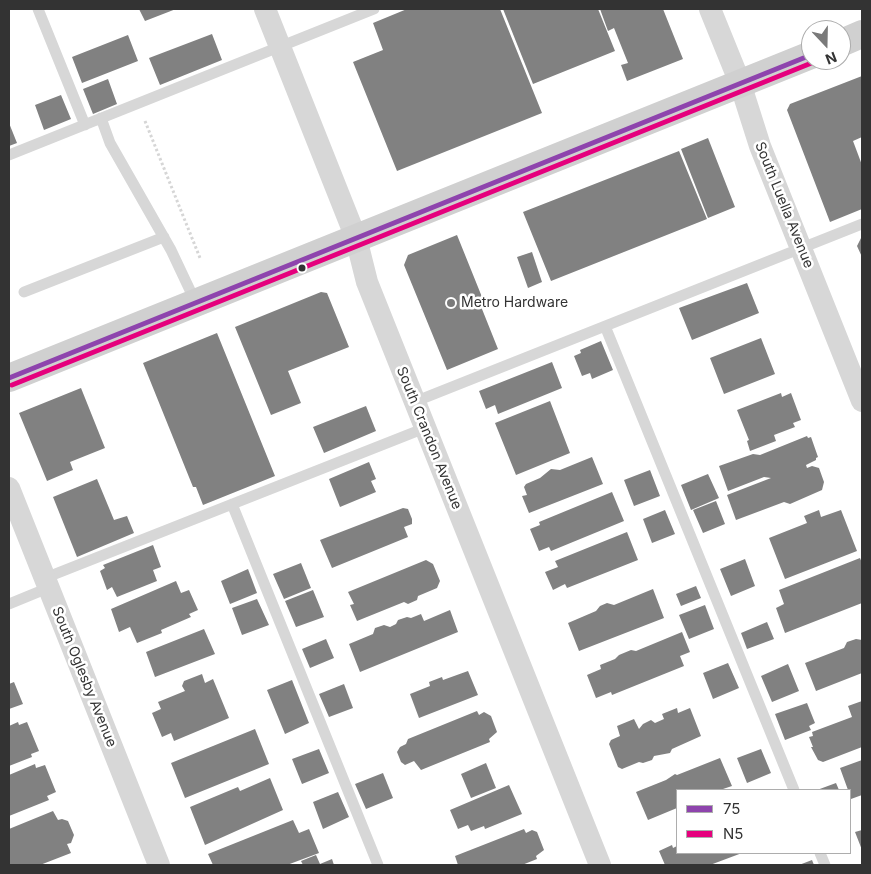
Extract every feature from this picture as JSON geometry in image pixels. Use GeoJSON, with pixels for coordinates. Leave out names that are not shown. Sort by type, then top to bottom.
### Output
{"type":"FeatureCollection","features":[{"type":"Feature","properties":{"kind":"main road"},"geometry":{"type":"LineString","coordinates":[[9,378],[801,59]]}},
{"type":"Feature","properties":{"kind":"street","name":"South Crandon Avenue"},"geometry":{"type":"LineString","coordinates":[[264,9],[356,238],[366,282],[600,865]]}},
{"type":"Feature","properties":{"kind":"street","name":"South Luella Avenue"},"geometry":{"type":"LineString","coordinates":[[710,9],[740,83],[760,146],[862,400]]}},
{"type":"Feature","properties":{"kind":"street","name":"South Oglesby Avenue"},"geometry":{"type":"LineString","coordinates":[[9,488],[159,865]]}},
{"type":"Feature","properties":{"kind":"lane"},"geometry":{"type":"LineString","coordinates":[[38,9],[84,125]]}},
{"type":"Feature","properties":{"kind":"lane"},"geometry":{"type":"LineString","coordinates":[[9,155],[374,9]]}},
{"type":"Feature","properties":{"kind":"lane"},"geometry":{"type":"LineString","coordinates":[[101,118],[110,143],[164,237],[196,303]]}},
{"type":"Feature","properties":{"kind":"lane"},"geometry":{"type":"LineString","coordinates":[[414,402],[862,224]]}},
{"type":"Feature","properties":{"kind":"lane"},"geometry":{"type":"LineString","coordinates":[[24,292],[164,237]]}},
{"type":"Feature","properties":{"kind":"lane"},"geometry":{"type":"LineString","coordinates":[[605,326],[794,789]]}},
{"type":"Feature","properties":{"kind":"lane"},"geometry":{"type":"LineString","coordinates":[[9,604],[46,583],[232,504],[425,428]]}},
{"type":"Feature","properties":{"kind":"lane"},"geometry":{"type":"LineString","coordinates":[[232,504],[378,865]]}},
{"type":"Feature","properties":{"kind":"path"},"geometry":{"type":"LineString","coordinates":[[145,120],[200,258]]}},
{"type":"Feature","properties":{"kind":"building"},"geometry":{"type":"Polygon","coordinates":[[[139,9],[176,9],[145,21],[139,9]]]}},
{"type":"Feature","properties":{"kind":"building"},"geometry":{"type":"Polygon","coordinates":[[[407,9],[500,9],[542,113],[397,171],[353,62],[383,50],[373,23],[407,9]]]}},
{"type":"Feature","properties":{"kind":"building"},"geometry":{"type":"Polygon","coordinates":[[[503,9],[598,9],[615,51],[533,84],[503,9]]]}},
{"type":"Feature","properties":{"kind":"building"},"geometry":{"type":"Polygon","coordinates":[[[600,9],[663,9],[683,59],[627,81],[621,65],[628,63],[614,28],[608,31],[600,9]]]}},
{"type":"Feature","properties":{"kind":"building"},"geometry":{"type":"Polygon","coordinates":[[[212,34],[222,60],[160,85],[149,58],[212,34]]]}},
{"type":"Feature","properties":{"kind":"building"},"geometry":{"type":"Polygon","coordinates":[[[128,35],[138,61],[82,83],[72,57],[128,35]]]}},
{"type":"Feature","properties":{"kind":"building"},"geometry":{"type":"Polygon","coordinates":[[[862,76],[862,137],[853,141],[862,165],[862,209],[830,222],[787,110],[790,104],[862,76]]]}},
{"type":"Feature","properties":{"kind":"building"},"geometry":{"type":"Polygon","coordinates":[[[108,79],[117,104],[93,114],[83,89],[108,79]]]}},
{"type":"Feature","properties":{"kind":"building"},"geometry":{"type":"Polygon","coordinates":[[[61,95],[71,119],[44,130],[35,105],[61,95]]]}},
{"type":"Feature","properties":{"kind":"building"},"geometry":{"type":"Polygon","coordinates":[[[9,123],[17,143],[9,146],[9,123]]]}},
{"type":"Feature","properties":{"kind":"building"},"geometry":{"type":"Polygon","coordinates":[[[708,138],[735,207],[708,218],[681,149],[708,138]]]}},
{"type":"Feature","properties":{"kind":"building"},"geometry":{"type":"Polygon","coordinates":[[[679,151],[707,219],[551,281],[523,212],[679,151]]]}},
{"type":"Feature","properties":{"kind":"building","name":"Metro Hardware"},"geometry":{"type":"Polygon","coordinates":[[[457,235],[484,302],[480,304],[498,349],[447,370],[404,265],[408,255],[457,235]]]}},
{"type":"Feature","properties":{"kind":"building"},"geometry":{"type":"Polygon","coordinates":[[[862,236],[862,257],[857,246],[862,236]]]}},
{"type":"Feature","properties":{"kind":"building"},"geometry":{"type":"Polygon","coordinates":[[[532,252],[542,282],[528,288],[517,257],[532,252]]]}},
{"type":"Feature","properties":{"kind":"building"},"geometry":{"type":"Polygon","coordinates":[[[747,283],[759,313],[692,340],[679,308],[747,283]]]}},
{"type":"Feature","properties":{"kind":"building"},"geometry":{"type":"Polygon","coordinates":[[[321,292],[327,293],[349,347],[288,371],[301,403],[271,415],[235,327],[321,292]]]}},
{"type":"Feature","properties":{"kind":"building"},"geometry":{"type":"Polygon","coordinates":[[[217,333],[275,476],[203,505],[196,487],[193,487],[143,363],[217,333]]]}},
{"type":"Feature","properties":{"kind":"building"},"geometry":{"type":"Polygon","coordinates":[[[761,338],[775,374],[724,394],[710,358],[761,338]]]}},
{"type":"Feature","properties":{"kind":"building"},"geometry":{"type":"Polygon","coordinates":[[[601,341],[613,370],[592,379],[590,373],[582,376],[574,356],[581,353],[580,350],[601,341]]]}},
{"type":"Feature","properties":{"kind":"building"},"geometry":{"type":"Polygon","coordinates":[[[552,362],[562,388],[498,414],[495,405],[486,409],[479,391],[552,362]]]}},
{"type":"Feature","properties":{"kind":"building"},"geometry":{"type":"Polygon","coordinates":[[[81,388],[105,448],[70,462],[73,470],[47,481],[19,413],[81,388]]]}},
{"type":"Feature","properties":{"kind":"building"},"geometry":{"type":"Polygon","coordinates":[[[781,393],[782,397],[791,393],[801,420],[793,423],[795,427],[774,435],[776,441],[750,451],[747,441],[749,440],[737,410],[781,393]]]}},
{"type":"Feature","properties":{"kind":"building"},"geometry":{"type":"Polygon","coordinates":[[[550,401],[570,453],[516,475],[495,423],[550,401]]]}},
{"type":"Feature","properties":{"kind":"building"},"geometry":{"type":"Polygon","coordinates":[[[366,406],[376,431],[324,453],[313,427],[366,406]]]}},
{"type":"Feature","properties":{"kind":"building"},"geometry":{"type":"Polygon","coordinates":[[[807,436],[808,438],[811,437],[818,457],[806,465],[807,468],[812,466],[819,468],[824,482],[822,490],[790,504],[784,502],[736,520],[727,495],[771,478],[764,477],[728,491],[719,466],[753,454],[760,455],[807,436]]]}},
{"type":"Feature","properties":{"kind":"building"},"geometry":{"type":"Polygon","coordinates":[[[592,457],[603,484],[529,513],[522,496],[527,495],[524,487],[526,484],[540,478],[551,469],[560,470],[592,457]]]}},
{"type":"Feature","properties":{"kind":"building"},"geometry":{"type":"Polygon","coordinates":[[[369,462],[376,479],[371,481],[376,492],[340,507],[329,479],[369,462]]]}},
{"type":"Feature","properties":{"kind":"building"},"geometry":{"type":"Polygon","coordinates":[[[650,470],[660,496],[634,506],[624,480],[650,470]]]}},
{"type":"Feature","properties":{"kind":"building"},"geometry":{"type":"Polygon","coordinates":[[[708,474],[719,498],[691,510],[681,485],[708,474]]]}},
{"type":"Feature","properties":{"kind":"building"},"geometry":{"type":"Polygon","coordinates":[[[97,479],[114,520],[127,516],[134,533],[77,557],[53,497],[97,479]]]}},
{"type":"Feature","properties":{"kind":"building"},"geometry":{"type":"Polygon","coordinates":[[[612,492],[624,521],[551,551],[549,547],[539,551],[530,529],[540,525],[539,522],[612,492]]]}},
{"type":"Feature","properties":{"kind":"building"},"geometry":{"type":"Polygon","coordinates":[[[716,501],[725,524],[703,533],[693,510],[716,501]]]}},
{"type":"Feature","properties":{"kind":"building"},"geometry":{"type":"Polygon","coordinates":[[[403,508],[408,509],[412,519],[412,524],[404,527],[408,537],[332,568],[320,540],[403,508]]]}},
{"type":"Feature","properties":{"kind":"building"},"geometry":{"type":"Polygon","coordinates":[[[665,510],[675,534],[652,543],[643,519],[665,510]]]}},
{"type":"Feature","properties":{"kind":"building"},"geometry":{"type":"Polygon","coordinates":[[[819,510],[821,517],[841,510],[857,551],[785,579],[769,538],[807,523],[804,516],[819,510]]]}},
{"type":"Feature","properties":{"kind":"building"},"geometry":{"type":"Polygon","coordinates":[[[627,532],[638,560],[567,588],[565,584],[553,590],[545,572],[558,567],[555,561],[627,532]]]}},
{"type":"Feature","properties":{"kind":"building"},"geometry":{"type":"Polygon","coordinates":[[[153,545],[161,567],[153,570],[157,581],[117,597],[112,587],[107,590],[100,571],[105,568],[103,565],[153,545]]]}},
{"type":"Feature","properties":{"kind":"building"},"geometry":{"type":"Polygon","coordinates":[[[860,558],[862,563],[862,603],[785,633],[776,608],[784,604],[779,590],[860,558]]]}},
{"type":"Feature","properties":{"kind":"building"},"geometry":{"type":"Polygon","coordinates":[[[745,559],[755,586],[731,596],[720,569],[745,559]]]}},
{"type":"Feature","properties":{"kind":"building"},"geometry":{"type":"Polygon","coordinates":[[[426,560],[433,564],[440,581],[437,588],[418,596],[417,600],[408,604],[404,602],[357,621],[350,605],[354,604],[348,592],[426,560]]]}},
{"type":"Feature","properties":{"kind":"building"},"geometry":{"type":"Polygon","coordinates":[[[301,563],[311,588],[284,599],[273,574],[301,563]]]}},
{"type":"Feature","properties":{"kind":"building"},"geometry":{"type":"Polygon","coordinates":[[[248,569],[257,593],[230,604],[221,581],[248,569]]]}},
{"type":"Feature","properties":{"kind":"building"},"geometry":{"type":"Polygon","coordinates":[[[176,581],[181,593],[189,590],[198,610],[189,614],[191,617],[161,630],[162,633],[137,643],[130,627],[119,632],[111,609],[176,581]]]}},
{"type":"Feature","properties":{"kind":"building"},"geometry":{"type":"Polygon","coordinates":[[[696,586],[701,598],[681,606],[676,594],[696,586]]]}},
{"type":"Feature","properties":{"kind":"building"},"geometry":{"type":"Polygon","coordinates":[[[653,589],[664,618],[579,651],[568,623],[596,611],[600,606],[607,603],[614,605],[653,589]]]}},
{"type":"Feature","properties":{"kind":"building"},"geometry":{"type":"Polygon","coordinates":[[[313,590],[324,617],[296,627],[285,601],[313,590]]]}},
{"type":"Feature","properties":{"kind":"building"},"geometry":{"type":"Polygon","coordinates":[[[257,599],[269,625],[242,635],[232,608],[257,599]]]}},
{"type":"Feature","properties":{"kind":"building"},"geometry":{"type":"Polygon","coordinates":[[[705,605],[714,629],[689,639],[679,615],[705,605]]]}},
{"type":"Feature","properties":{"kind":"building"},"geometry":{"type":"Polygon","coordinates":[[[450,610],[458,632],[360,672],[349,644],[373,634],[375,628],[384,625],[390,627],[396,624],[398,620],[421,614],[424,621],[450,610]]]}},
{"type":"Feature","properties":{"kind":"building"},"geometry":{"type":"Polygon","coordinates":[[[767,622],[774,639],[747,649],[741,633],[767,622]]]}},
{"type":"Feature","properties":{"kind":"building"},"geometry":{"type":"Polygon","coordinates":[[[204,629],[215,654],[155,677],[146,652],[204,629]]]}},
{"type":"Feature","properties":{"kind":"building"},"geometry":{"type":"Polygon","coordinates":[[[682,632],[690,652],[680,656],[684,666],[612,695],[611,692],[596,698],[587,675],[601,669],[600,665],[631,650],[636,651],[682,632]]]}},
{"type":"Feature","properties":{"kind":"building"},"geometry":{"type":"Polygon","coordinates":[[[326,639],[334,658],[310,668],[302,649],[326,639]]]}},
{"type":"Feature","properties":{"kind":"building"},"geometry":{"type":"Polygon","coordinates":[[[856,639],[862,640],[862,673],[816,691],[805,663],[844,648],[847,642],[856,639]]]}},
{"type":"Feature","properties":{"kind":"building"},"geometry":{"type":"Polygon","coordinates":[[[728,663],[739,688],[713,699],[703,673],[728,663]]]}},
{"type":"Feature","properties":{"kind":"building"},"geometry":{"type":"Polygon","coordinates":[[[788,664],[799,691],[772,702],[761,676],[788,664]]]}},
{"type":"Feature","properties":{"kind":"building"},"geometry":{"type":"Polygon","coordinates":[[[468,671],[478,695],[419,718],[410,694],[430,686],[429,682],[442,677],[443,680],[468,671]]]}},
{"type":"Feature","properties":{"kind":"building"},"geometry":{"type":"Polygon","coordinates":[[[202,674],[205,683],[213,679],[229,718],[174,741],[171,733],[162,737],[152,713],[161,709],[158,702],[185,691],[182,686],[184,681],[202,674]]]}},
{"type":"Feature","properties":{"kind":"building"},"geometry":{"type":"Polygon","coordinates":[[[292,680],[309,723],[285,734],[267,690],[292,680]]]}},
{"type":"Feature","properties":{"kind":"building"},"geometry":{"type":"Polygon","coordinates":[[[14,682],[23,704],[9,709],[9,684],[14,682]]]}},
{"type":"Feature","properties":{"kind":"building"},"geometry":{"type":"Polygon","coordinates":[[[344,684],[353,708],[329,717],[319,694],[344,684]]]}},
{"type":"Feature","properties":{"kind":"building"},"geometry":{"type":"Polygon","coordinates":[[[862,701],[862,747],[823,762],[818,760],[811,747],[813,747],[809,737],[813,736],[812,732],[852,717],[848,706],[862,701]]]}},
{"type":"Feature","properties":{"kind":"building"},"geometry":{"type":"Polygon","coordinates":[[[807,703],[815,723],[809,726],[811,730],[785,740],[775,714],[807,703]]]}},
{"type":"Feature","properties":{"kind":"building"},"geometry":{"type":"Polygon","coordinates":[[[677,708],[678,713],[690,708],[701,736],[672,749],[670,753],[654,756],[652,760],[643,763],[639,762],[622,769],[618,767],[609,744],[611,740],[620,736],[617,726],[634,719],[639,729],[643,724],[651,720],[655,723],[664,719],[662,714],[677,708]]]}},
{"type":"Feature","properties":{"kind":"building"},"geometry":{"type":"Polygon","coordinates":[[[477,711],[479,715],[484,712],[491,716],[497,732],[489,739],[490,742],[421,770],[414,761],[405,765],[401,762],[397,752],[400,747],[406,744],[408,739],[477,711]]]}},
{"type":"Feature","properties":{"kind":"building"},"geometry":{"type":"Polygon","coordinates":[[[18,722],[19,725],[27,722],[39,751],[31,754],[32,757],[9,766],[9,726],[18,722]]]}},
{"type":"Feature","properties":{"kind":"building"},"geometry":{"type":"Polygon","coordinates":[[[255,729],[269,764],[185,798],[171,763],[255,729]]]}},
{"type":"Feature","properties":{"kind":"building"},"geometry":{"type":"Polygon","coordinates":[[[319,749],[329,773],[302,784],[292,759],[319,749]]]}},
{"type":"Feature","properties":{"kind":"building"},"geometry":{"type":"Polygon","coordinates":[[[761,749],[771,773],[747,783],[737,758],[761,749]]]}},
{"type":"Feature","properties":{"kind":"building"},"geometry":{"type":"Polygon","coordinates":[[[720,758],[732,786],[723,789],[676,789],[676,808],[648,820],[636,792],[666,780],[675,774],[677,775],[720,758]]]}},
{"type":"Feature","properties":{"kind":"building"},"geometry":{"type":"Polygon","coordinates":[[[862,760],[862,795],[851,799],[851,789],[848,789],[840,768],[862,760]]]}},
{"type":"Feature","properties":{"kind":"building"},"geometry":{"type":"Polygon","coordinates":[[[486,763],[496,788],[471,798],[461,774],[486,763]]]}},
{"type":"Feature","properties":{"kind":"building"},"geometry":{"type":"Polygon","coordinates":[[[35,764],[36,768],[45,765],[56,792],[47,796],[49,800],[9,816],[9,775],[35,764]]]}},
{"type":"Feature","properties":{"kind":"building"},"geometry":{"type":"Polygon","coordinates":[[[383,773],[393,798],[366,809],[355,784],[383,773]]]}},
{"type":"Feature","properties":{"kind":"building"},"geometry":{"type":"Polygon","coordinates":[[[270,778],[283,810],[205,845],[190,807],[238,787],[240,791],[270,778]]]}},
{"type":"Feature","properties":{"kind":"building"},"geometry":{"type":"Polygon","coordinates":[[[836,783],[839,789],[820,789],[836,783]]]}},
{"type":"Feature","properties":{"kind":"building"},"geometry":{"type":"Polygon","coordinates":[[[509,785],[522,814],[485,829],[484,826],[471,831],[468,825],[458,829],[450,810],[509,785]]]}},
{"type":"Feature","properties":{"kind":"building"},"geometry":{"type":"Polygon","coordinates":[[[338,792],[349,817],[323,829],[313,802],[338,792]]]}},
{"type":"Feature","properties":{"kind":"building"},"geometry":{"type":"Polygon","coordinates":[[[53,811],[58,820],[68,821],[74,835],[71,843],[67,844],[71,853],[40,865],[9,865],[9,829],[53,811]]]}},
{"type":"Feature","properties":{"kind":"building"},"geometry":{"type":"Polygon","coordinates":[[[293,820],[299,833],[309,829],[319,853],[287,865],[213,865],[208,854],[293,820]]]}},
{"type":"Feature","properties":{"kind":"building"},"geometry":{"type":"Polygon","coordinates":[[[524,829],[526,833],[532,830],[537,832],[544,850],[536,856],[537,859],[522,865],[458,865],[455,856],[524,829]]]}},
{"type":"Feature","properties":{"kind":"building"},"geometry":{"type":"Polygon","coordinates":[[[862,830],[862,850],[855,832],[862,830]]]}},
{"type":"Feature","properties":{"kind":"building"},"geometry":{"type":"Polygon","coordinates":[[[672,845],[673,848],[676,846],[676,854],[739,854],[710,865],[665,865],[659,851],[672,845]]]}},
{"type":"Feature","properties":{"kind":"building"},"geometry":{"type":"Polygon","coordinates":[[[316,855],[320,864],[332,859],[334,865],[303,865],[301,861],[316,855]]]}},
{"type":"Feature","properties":{"kind":"building"},"geometry":{"type":"Polygon","coordinates":[[[812,860],[814,865],[799,865],[812,860]]]}},
{"type":"Feature","properties":{"kind":"transit line","name":"75"},"geometry":{"type":"LineString","coordinates":[[9,378],[801,59]]}},
{"type":"Feature","properties":{"kind":"transit line","name":"N5"},"geometry":{"type":"LineString","coordinates":[[12,385],[801,67]]}},
{"type":"Feature","properties":{"kind":"place","name":"Metro Hardware"},"geometry":{"type":"Point","coordinates":[451,303]}}]}
